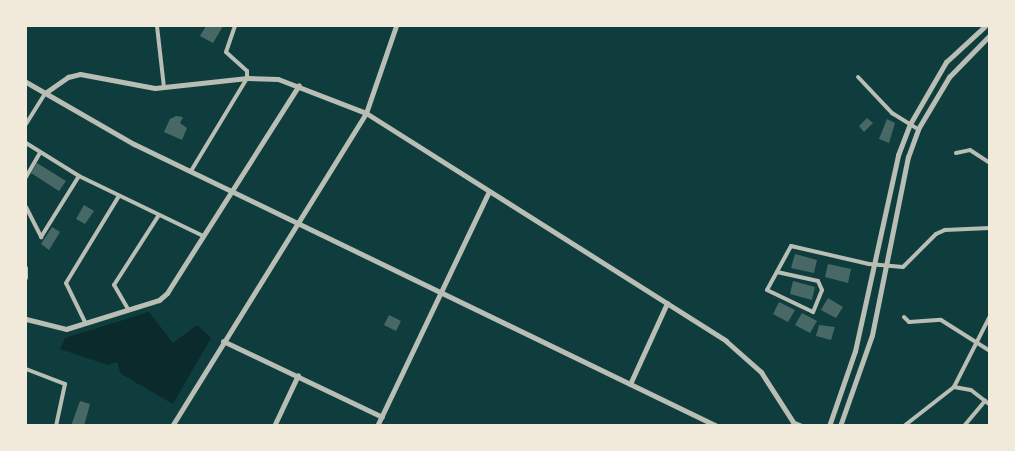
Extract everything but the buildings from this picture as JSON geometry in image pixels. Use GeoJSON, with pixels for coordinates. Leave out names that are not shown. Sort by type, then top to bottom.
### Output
{"type":"FeatureCollection","features":[{"type":"Feature","properties":{"kind":"street"},"geometry":{"type":"LineString","coordinates":[[157,26],[164,88]]}},
{"type":"Feature","properties":{"kind":"street"},"geometry":{"type":"LineString","coordinates":[[191,171],[247,78],[247,70],[226,52],[235,26]]}},
{"type":"Feature","properties":{"kind":"street"},"geometry":{"type":"LineString","coordinates":[[172,426],[223,340],[366,113],[396,26]]}},
{"type":"Feature","properties":{"kind":"street"},"geometry":{"type":"LineString","coordinates":[[829,426],[855,351],[876,265],[898,155],[910,124],[946,62],[985,26]]}},
{"type":"Feature","properties":{"kind":"street"},"geometry":{"type":"LineString","coordinates":[[840,426],[872,335],[908,157],[918,129],[949,77],[990,35]]}},
{"type":"Feature","properties":{"kind":"street"},"geometry":{"type":"LineString","coordinates":[[26,124],[45,93],[68,76],[80,74],[164,88],[247,78],[299,85],[366,113],[667,303],[744,356],[776,393],[793,424],[802,426]]}},
{"type":"Feature","properties":{"kind":"street"},"geometry":{"type":"LineString","coordinates":[[858,77],[892,113],[918,129]]}},
{"type":"Feature","properties":{"kind":"street"},"geometry":{"type":"LineString","coordinates":[[26,82],[134,144],[717,426]]}},
{"type":"Feature","properties":{"kind":"street"},"geometry":{"type":"LineString","coordinates":[[26,319],[58,329],[159,300],[167,293],[299,85]]}},
{"type":"Feature","properties":{"kind":"street"},"geometry":{"type":"LineString","coordinates":[[26,143],[79,176],[204,236]]}},
{"type":"Feature","properties":{"kind":"street"},"geometry":{"type":"LineString","coordinates":[[956,153],[970,150],[990,163]]}},
{"type":"Feature","properties":{"kind":"street"},"geometry":{"type":"LineString","coordinates":[[26,177],[40,153]]}},
{"type":"Feature","properties":{"kind":"street"},"geometry":{"type":"LineString","coordinates":[[26,207],[41,237],[79,176]]}},
{"type":"Feature","properties":{"kind":"street"},"geometry":{"type":"LineString","coordinates":[[377,426],[489,191]]}},
{"type":"Feature","properties":{"kind":"street"},"geometry":{"type":"LineString","coordinates":[[85,322],[66,283],[119,196]]}},
{"type":"Feature","properties":{"kind":"street"},"geometry":{"type":"LineString","coordinates":[[128,309],[114,285],[159,215]]}},
{"type":"Feature","properties":{"kind":"street"},"geometry":{"type":"LineString","coordinates":[[777,272],[818,281],[822,290],[813,312],[767,290],[791,246],[876,265],[903,267],[931,238],[945,230],[990,228]]}},
{"type":"Feature","properties":{"kind":"street"},"geometry":{"type":"LineString","coordinates":[[26,268],[26,278]]}},
{"type":"Feature","properties":{"kind":"street"},"geometry":{"type":"LineString","coordinates":[[630,384],[667,303]]}},
{"type":"Feature","properties":{"kind":"street"},"geometry":{"type":"LineString","coordinates":[[904,426],[954,387],[990,316]]}},
{"type":"Feature","properties":{"kind":"street"},"geometry":{"type":"LineString","coordinates":[[904,318],[909,322],[941,320],[990,351]]}},
{"type":"Feature","properties":{"kind":"street"},"geometry":{"type":"LineString","coordinates":[[223,340],[382,417]]}},
{"type":"Feature","properties":{"kind":"street"},"geometry":{"type":"LineString","coordinates":[[26,369],[65,384],[56,426]]}},
{"type":"Feature","properties":{"kind":"street"},"geometry":{"type":"LineString","coordinates":[[274,426],[298,375]]}},
{"type":"Feature","properties":{"kind":"street"},"geometry":{"type":"LineString","coordinates":[[954,387],[971,390],[990,405]]}},
{"type":"Feature","properties":{"kind":"street"},"geometry":{"type":"LineString","coordinates":[[964,426],[985,401]]}},
{"type":"Feature","properties":{"kind":"water"},"geometry":{"type":"Polygon","coordinates":[[[149,312],[173,343],[197,325],[211,338],[173,404],[121,374],[117,362],[108,365],[60,349],[65,338],[149,312]]]}}]}
